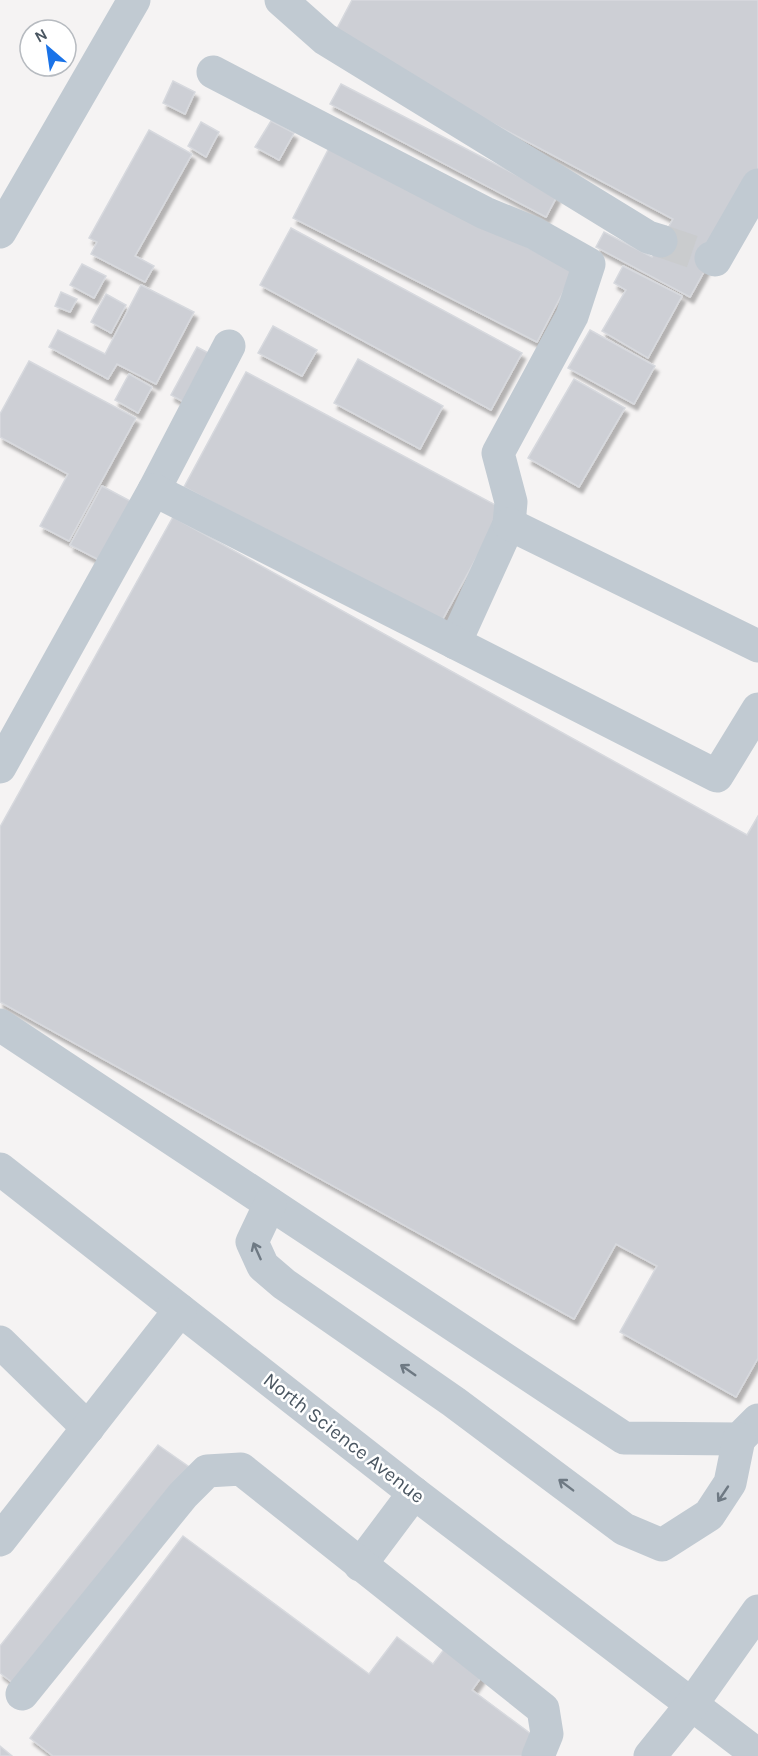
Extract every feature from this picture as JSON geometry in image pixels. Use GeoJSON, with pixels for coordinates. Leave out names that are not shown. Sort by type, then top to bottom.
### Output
{"type":"FeatureCollection","features":[{"type":"Feature","properties":{"kind":"street"},"geometry":{"type":"LineString","coordinates":[[0,232],[134,0]]}},
{"type":"Feature","properties":{"kind":"street"},"geometry":{"type":"LineString","coordinates":[[281,0],[325,39],[648,237],[661,241]]}},
{"type":"Feature","properties":{"kind":"street"},"geometry":{"type":"LineString","coordinates":[[213,72],[485,213],[534,233],[590,264],[572,316],[498,453],[511,501],[509,524],[455,643]]}},
{"type":"Feature","properties":{"kind":"street"},"geometry":{"type":"LineString","coordinates":[[711,258],[715,260],[758,185]]}},
{"type":"Feature","properties":{"kind":"street"},"geometry":{"type":"LineString","coordinates":[[0,767],[154,490],[229,346]]}},
{"type":"Feature","properties":{"kind":"street"},"geometry":{"type":"LineString","coordinates":[[154,490],[717,776],[758,709]]}},
{"type":"Feature","properties":{"kind":"street"},"geometry":{"type":"LineString","coordinates":[[509,524],[758,646]]}},
{"type":"Feature","properties":{"kind":"street"},"geometry":{"type":"LineString","coordinates":[[0,1025],[624,1438],[748,1429],[730,1483],[709,1515],[662,1545],[624,1529],[454,1402],[284,1284],[264,1266],[252,1242],[270,1204]]}},
{"type":"Feature","properties":{"kind":"street","name":"North Science Avenue"},"geometry":{"type":"LineString","coordinates":[[0,1169],[414,1492],[758,1755]]}},
{"type":"Feature","properties":{"kind":"street"},"geometry":{"type":"LineString","coordinates":[[0,1540],[180,1310]]}},
{"type":"Feature","properties":{"kind":"street"},"geometry":{"type":"LineString","coordinates":[[0,1342],[88,1428]]}},
{"type":"Feature","properties":{"kind":"street"},"geometry":{"type":"LineString","coordinates":[[22,1694],[183,1495],[207,1471],[242,1469],[543,1709],[547,1734],[538,1756]]}},
{"type":"Feature","properties":{"kind":"street"},"geometry":{"type":"LineString","coordinates":[[360,1565],[414,1492]]}},
{"type":"Feature","properties":{"kind":"street"},"geometry":{"type":"LineString","coordinates":[[650,1756],[692,1704],[758,1611]]}},
{"type":"Feature","properties":{"kind":"building"},"geometry":{"type":"Polygon","coordinates":[[[352,0],[758,0],[758,174],[690,297],[596,247],[604,232],[652,257],[673,219],[332,38],[352,0]]]}},
{"type":"Feature","properties":{"kind":"building"},"geometry":{"type":"Polygon","coordinates":[[[173,81],[195,92],[185,114],[163,103],[173,81]]]}},
{"type":"Feature","properties":{"kind":"building"},"geometry":{"type":"Polygon","coordinates":[[[341,84],[557,196],[546,217],[330,104],[341,84]]]}},
{"type":"Feature","properties":{"kind":"building"},"geometry":{"type":"Polygon","coordinates":[[[271,121],[294,133],[279,160],[255,147],[271,121]]]}},
{"type":"Feature","properties":{"kind":"building"},"geometry":{"type":"Polygon","coordinates":[[[201,122],[219,132],[206,157],[188,146],[201,122]]]}},
{"type":"Feature","properties":{"kind":"building"},"geometry":{"type":"Polygon","coordinates":[[[149,130],[192,154],[135,256],[154,266],[145,282],[91,254],[97,242],[89,238],[149,130]]]}},
{"type":"Feature","properties":{"kind":"building"},"geometry":{"type":"Polygon","coordinates":[[[330,146],[574,271],[537,342],[293,218],[330,146]]]}},
{"type":"Feature","properties":{"kind":"building"},"geometry":{"type":"Polygon","coordinates":[[[291,228],[522,353],[491,410],[260,285],[291,228]]]}},
{"type":"Feature","properties":{"kind":"building"},"geometry":{"type":"Polygon","coordinates":[[[82,264],[106,276],[94,298],[70,285],[82,264]]]}},
{"type":"Feature","properties":{"kind":"building"},"geometry":{"type":"Polygon","coordinates":[[[623,266],[682,296],[648,358],[602,331],[626,290],[614,283],[623,266]]]}},
{"type":"Feature","properties":{"kind":"building"},"geometry":{"type":"Polygon","coordinates":[[[141,285],[194,312],[156,384],[117,364],[108,379],[49,347],[58,330],[105,354],[141,285]]]}},
{"type":"Feature","properties":{"kind":"building"},"geometry":{"type":"Polygon","coordinates":[[[61,292],[77,299],[70,312],[55,306],[61,292]]]}},
{"type":"Feature","properties":{"kind":"building"},"geometry":{"type":"Polygon","coordinates":[[[106,294],[126,305],[111,333],[91,322],[106,294]]]}},
{"type":"Feature","properties":{"kind":"building"},"geometry":{"type":"Polygon","coordinates":[[[273,326],[317,350],[302,376],[258,353],[273,326]]]}},
{"type":"Feature","properties":{"kind":"building"},"geometry":{"type":"Polygon","coordinates":[[[590,330],[655,366],[634,404],[568,368],[590,330]]]}},
{"type":"Feature","properties":{"kind":"building"},"geometry":{"type":"Polygon","coordinates":[[[197,347],[218,358],[191,406],[171,395],[197,347]]]}},
{"type":"Feature","properties":{"kind":"building"},"geometry":{"type":"Polygon","coordinates":[[[358,359],[443,406],[420,449],[334,403],[358,359]]]}},
{"type":"Feature","properties":{"kind":"building"},"geometry":{"type":"Polygon","coordinates":[[[29,361],[136,418],[69,541],[40,526],[68,474],[0,437],[0,414],[29,361]]]}},
{"type":"Feature","properties":{"kind":"building"},"geometry":{"type":"Polygon","coordinates":[[[246,372],[503,509],[440,624],[184,487],[246,372]]]}},
{"type":"Feature","properties":{"kind":"building"},"geometry":{"type":"Polygon","coordinates":[[[129,374],[152,387],[138,413],[115,400],[129,374]]]}},
{"type":"Feature","properties":{"kind":"building"},"geometry":{"type":"Polygon","coordinates":[[[574,379],[625,408],[579,487],[528,458],[574,379]]]}},
{"type":"Feature","properties":{"kind":"building"},"geometry":{"type":"Polygon","coordinates":[[[102,486],[134,503],[103,562],[70,545],[102,486]]]}},
{"type":"Feature","properties":{"kind":"building"},"geometry":{"type":"Polygon","coordinates":[[[173,517],[747,835],[758,816],[758,1358],[736,1397],[620,1332],[657,1266],[616,1244],[574,1319],[0,1002],[0,827],[173,517]]]}},
{"type":"Feature","properties":{"kind":"building"},"geometry":{"type":"Polygon","coordinates":[[[158,1445],[192,1469],[22,1690],[0,1673],[0,1646],[158,1445]]]}},
{"type":"Feature","properties":{"kind":"building"},"geometry":{"type":"Polygon","coordinates":[[[183,1536],[369,1674],[397,1637],[433,1664],[448,1644],[485,1672],[472,1690],[539,1740],[527,1756],[53,1756],[30,1738],[183,1536]]]}},
{"type":"Feature","properties":{"kind":"building"},"geometry":{"type":"Polygon","coordinates":[[[0,1746],[12,1756],[0,1756],[0,1746]]]}},
{"type":"Feature","properties":{"kind":"tunnel"},"geometry":{"type":"LineString","coordinates":[[661,241],[711,258]]}}]}
